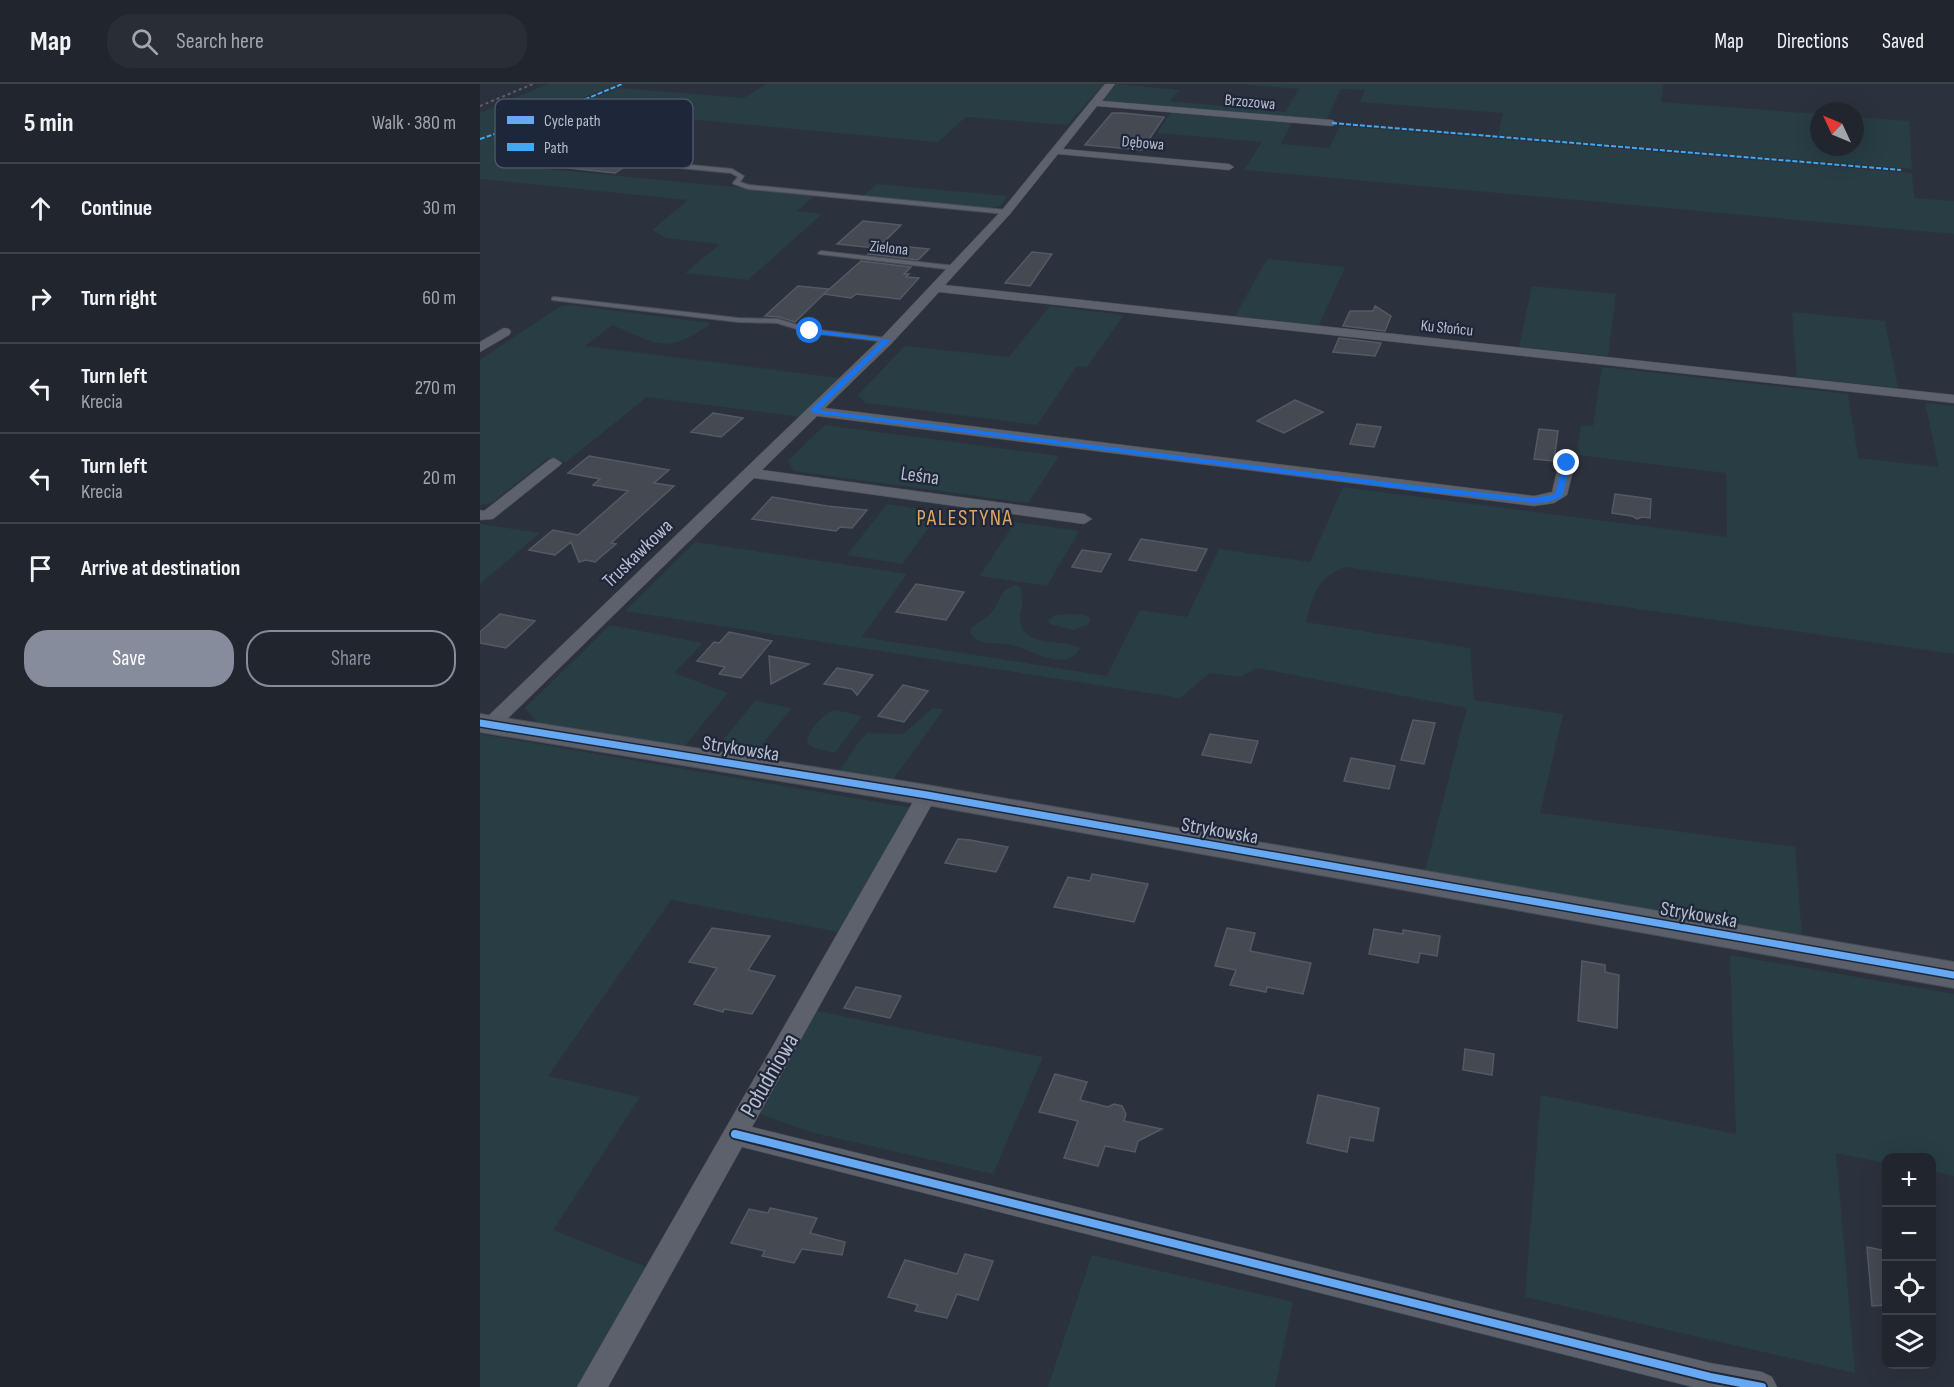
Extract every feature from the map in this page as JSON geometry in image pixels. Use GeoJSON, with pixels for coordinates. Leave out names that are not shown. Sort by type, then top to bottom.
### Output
{"type":"FeatureCollection","features":[{"type":"Feature","properties":{"kind":"street","name":"Truskawkowa"},"geometry":{"type":"LineString","coordinates":[[485,724],[751,473],[887,340],[1006,212],[1110,84]]}},
{"type":"Feature","properties":{"kind":"street","name":"Brzozowa"},"geometry":{"type":"LineString","coordinates":[[1093,103],[1332,123]]}},
{"type":"Feature","properties":{"kind":"street","name":"Dębowa"},"geometry":{"type":"LineString","coordinates":[[1054,151],[1229,167]]}},
{"type":"Feature","properties":{"kind":"street","name":"Ku Słońcu"},"geometry":{"type":"LineString","coordinates":[[937,288],[1954,399]]}},
{"type":"Feature","properties":{"kind":"street"},"geometry":{"type":"LineString","coordinates":[[480,348],[504,332]]}},
{"type":"Feature","properties":{"kind":"street"},"geometry":{"type":"LineString","coordinates":[[813,411],[1534,501],[1548,500],[1559,495],[1567,463]]}},
{"type":"Feature","properties":{"kind":"street"},"geometry":{"type":"LineString","coordinates":[[480,515],[487,516],[554,464]]}},
{"type":"Feature","properties":{"kind":"street","name":"Leśna"},"geometry":{"type":"LineString","coordinates":[[751,473],[1084,519]]}},
{"type":"Feature","properties":{"kind":"street","name":"Strykowska"},"geometry":{"type":"LineString","coordinates":[[485,724],[927,795],[1954,975]]}},
{"type":"Feature","properties":{"kind":"street","name":"Południowa"},"geometry":{"type":"LineString","coordinates":[[592,1387],[927,795]]}},
{"type":"Feature","properties":{"kind":"street"},"geometry":{"type":"LineString","coordinates":[[735,1134],[1710,1377],[1762,1387]]}},
{"type":"Feature","properties":{"kind":"lane"},"geometry":{"type":"LineString","coordinates":[[693,167],[732,171],[741,176],[736,183],[748,187],[1006,212]]}},
{"type":"Feature","properties":{"kind":"lane","name":"Zielona"},"geometry":{"type":"LineString","coordinates":[[821,253],[955,268]]}},
{"type":"Feature","properties":{"kind":"lane"},"geometry":{"type":"LineString","coordinates":[[554,299],[738,320],[771,320],[810,331],[887,340]]}},
{"type":"Feature","properties":{"kind":"shaded area"},"geometry":{"type":"Polygon","coordinates":[[[548,84],[617,84],[579,99],[513,99],[548,84]]]}},
{"type":"Feature","properties":{"kind":"shaded area"},"geometry":{"type":"Polygon","coordinates":[[[766,84],[1104,84],[1067,125],[966,117],[938,142],[693,120],[693,99],[590,99],[619,88],[744,98],[766,84]]]}},
{"type":"Feature","properties":{"kind":"shaded area"},"geometry":{"type":"Polygon","coordinates":[[[1116,84],[1179,90],[1170,101],[1285,112],[1299,89],[1242,84],[1663,84],[1661,102],[1810,113],[1810,156],[1864,156],[1864,118],[1909,121],[1912,169],[1498,135],[1503,113],[1360,102],[1365,90],[1341,89],[1326,121],[1101,101],[1116,84]]]}},
{"type":"Feature","properties":{"kind":"shaded area"},"geometry":{"type":"Polygon","coordinates":[[[495,107],[495,132],[480,138],[480,113],[495,107]]]}},
{"type":"Feature","properties":{"kind":"shaded area"},"geometry":{"type":"Polygon","coordinates":[[[1171,112],[1292,122],[1281,144],[1329,148],[1340,126],[1912,173],[1914,198],[1954,201],[1954,234],[1244,170],[1262,142],[1157,133],[1171,112]]]}},
{"type":"Feature","properties":{"kind":"shaded area"},"geometry":{"type":"Polygon","coordinates":[[[495,135],[495,168],[536,168],[816,195],[797,211],[822,214],[748,280],[685,273],[720,244],[666,238],[652,230],[688,200],[480,179],[480,140],[495,135]]]}},
{"type":"Feature","properties":{"kind":"shaded area"},"geometry":{"type":"Polygon","coordinates":[[[877,184],[1007,196],[1000,206],[989,208],[863,196],[877,184]]]}},
{"type":"Feature","properties":{"kind":"shaded area"},"geometry":{"type":"Polygon","coordinates":[[[1267,259],[1345,267],[1319,325],[1235,316],[1267,259]]]}},
{"type":"Feature","properties":{"kind":"shaded area"},"geometry":{"type":"Polygon","coordinates":[[[1532,286],[1616,294],[1608,356],[1519,347],[1532,286]]]}},
{"type":"Feature","properties":{"kind":"shaded area"},"geometry":{"type":"Polygon","coordinates":[[[570,305],[711,323],[683,340],[662,344],[612,325],[585,346],[839,378],[800,417],[647,397],[566,462],[548,458],[493,502],[480,505],[480,360],[559,307],[570,305]]]}},
{"type":"Feature","properties":{"kind":"shaded area"},"geometry":{"type":"Polygon","coordinates":[[[1050,306],[1124,315],[1087,367],[1077,366],[1037,425],[865,403],[858,395],[905,346],[1009,357],[1050,306]]]}},
{"type":"Feature","properties":{"kind":"shaded area"},"geometry":{"type":"Polygon","coordinates":[[[1792,312],[1885,321],[1898,388],[1797,377],[1792,312]]]}},
{"type":"Feature","properties":{"kind":"shaded area"},"geometry":{"type":"Polygon","coordinates":[[[1602,367],[1848,394],[1858,458],[1939,467],[1925,403],[1954,406],[1954,654],[1345,567],[1327,577],[1317,588],[1306,622],[1470,648],[1474,700],[1563,714],[1540,813],[1795,847],[1802,937],[1425,871],[1467,708],[1257,668],[1240,677],[1210,673],[1180,698],[625,611],[695,542],[907,574],[862,637],[1107,676],[1140,610],[1187,617],[1219,549],[1310,562],[1343,487],[1727,537],[1726,473],[1577,455],[1581,425],[1593,426],[1602,367]]]}},
{"type":"Feature","properties":{"kind":"shaded area"},"geometry":{"type":"Polygon","coordinates":[[[825,425],[1059,456],[1028,503],[794,471],[788,461],[825,425]]]}},
{"type":"Feature","properties":{"kind":"shaded area"},"geometry":{"type":"Polygon","coordinates":[[[887,504],[940,512],[902,564],[847,555],[887,504]]]}},
{"type":"Feature","properties":{"kind":"shaded area"},"geometry":{"type":"Polygon","coordinates":[[[1015,522],[1079,531],[1047,586],[980,576],[1015,522]]]}},
{"type":"Feature","properties":{"kind":"shaded area"},"geometry":{"type":"Polygon","coordinates":[[[480,524],[540,533],[480,584],[480,524]]]}},
{"type":"Feature","properties":{"kind":"shaded area"},"geometry":{"type":"Polygon","coordinates":[[[1016,585],[1021,587],[1020,618],[1023,629],[1036,639],[1080,648],[1074,656],[1057,660],[1011,645],[985,642],[974,637],[970,629],[991,613],[1006,589],[1016,585]]]}},
{"type":"Feature","properties":{"kind":"shaded area"},"geometry":{"type":"Polygon","coordinates":[[[1056,615],[1085,615],[1091,619],[1089,624],[1073,630],[1050,624],[1048,620],[1056,615]]]}},
{"type":"Feature","properties":{"kind":"shaded area"},"geometry":{"type":"Polygon","coordinates":[[[610,625],[703,643],[674,673],[728,693],[683,748],[539,724],[525,708],[610,625]]]}},
{"type":"Feature","properties":{"kind":"shaded area"},"geometry":{"type":"Polygon","coordinates":[[[755,701],[792,708],[759,748],[723,740],[755,701]]]}},
{"type":"Feature","properties":{"kind":"shaded area"},"geometry":{"type":"Polygon","coordinates":[[[933,708],[944,709],[891,782],[838,774],[857,744],[867,733],[903,734],[933,708]]]}},
{"type":"Feature","properties":{"kind":"shaded area"},"geometry":{"type":"Polygon","coordinates":[[[836,710],[862,716],[835,753],[814,748],[807,743],[817,723],[826,714],[836,710]]]}},
{"type":"Feature","properties":{"kind":"shaded area"},"geometry":{"type":"Polygon","coordinates":[[[480,734],[912,808],[839,932],[671,900],[548,1076],[640,1097],[553,1230],[646,1267],[577,1387],[480,1387],[480,734]]]}},
{"type":"Feature","properties":{"kind":"shaded area"},"geometry":{"type":"Polygon","coordinates":[[[1730,955],[1954,994],[1954,1176],[1936,1172],[1936,1153],[1882,1153],[1882,1162],[1836,1153],[1855,1373],[1525,1297],[1541,1095],[1736,1134],[1730,955]]]}},
{"type":"Feature","properties":{"kind":"shaded area"},"geometry":{"type":"Polygon","coordinates":[[[817,1011],[1043,1057],[993,1174],[810,1132],[760,1114],[817,1011]]]}},
{"type":"Feature","properties":{"kind":"shaded area"},"geometry":{"type":"Polygon","coordinates":[[[1092,1255],[1293,1302],[1275,1387],[1048,1387],[1092,1255]]]}},
{"type":"Feature","properties":{"kind":"building"},"geometry":{"type":"Polygon","coordinates":[[[1112,113],[1164,117],[1142,150],[1085,145],[1112,113]]]}},
{"type":"Feature","properties":{"kind":"building"},"geometry":{"type":"Polygon","coordinates":[[[569,168],[622,168],[615,173],[569,168]]]}},
{"type":"Feature","properties":{"kind":"building"},"geometry":{"type":"Polygon","coordinates":[[[863,221],[901,225],[882,244],[929,249],[918,260],[868,254],[875,248],[837,244],[863,221]]]}},
{"type":"Feature","properties":{"kind":"building"},"geometry":{"type":"Polygon","coordinates":[[[1032,252],[1052,254],[1030,286],[1005,283],[1032,252]]]}},
{"type":"Feature","properties":{"kind":"building"},"geometry":{"type":"Polygon","coordinates":[[[861,261],[911,267],[904,274],[909,274],[906,277],[919,278],[900,299],[856,294],[851,298],[824,294],[861,261]]]}},
{"type":"Feature","properties":{"kind":"building"},"geometry":{"type":"Polygon","coordinates":[[[798,286],[829,289],[795,322],[765,316],[798,286]]]}},
{"type":"Feature","properties":{"kind":"building"},"geometry":{"type":"Polygon","coordinates":[[[1375,306],[1391,316],[1385,331],[1343,326],[1350,311],[1373,311],[1375,306]]]}},
{"type":"Feature","properties":{"kind":"building"},"geometry":{"type":"Polygon","coordinates":[[[1339,338],[1381,343],[1375,356],[1333,352],[1339,338]]]}},
{"type":"Feature","properties":{"kind":"building"},"geometry":{"type":"Polygon","coordinates":[[[1295,400],[1323,412],[1284,433],[1257,421],[1295,400]]]}},
{"type":"Feature","properties":{"kind":"building"},"geometry":{"type":"Polygon","coordinates":[[[713,413],[743,418],[721,437],[691,432],[713,413]]]}},
{"type":"Feature","properties":{"kind":"building"},"geometry":{"type":"Polygon","coordinates":[[[1357,424],[1381,427],[1374,447],[1350,444],[1357,424]]]}},
{"type":"Feature","properties":{"kind":"building"},"geometry":{"type":"Polygon","coordinates":[[[1539,429],[1558,431],[1554,461],[1534,459],[1539,429]]]}},
{"type":"Feature","properties":{"kind":"building"},"geometry":{"type":"Polygon","coordinates":[[[589,456],[669,470],[654,483],[674,486],[611,543],[616,544],[595,562],[586,560],[579,562],[571,542],[555,555],[529,550],[553,530],[578,535],[628,491],[593,485],[600,479],[568,473],[589,456]]]}},
{"type":"Feature","properties":{"kind":"building"},"geometry":{"type":"Polygon","coordinates":[[[1615,494],[1651,499],[1650,518],[1637,519],[1612,513],[1615,494]]]}},
{"type":"Feature","properties":{"kind":"building"},"geometry":{"type":"Polygon","coordinates":[[[772,497],[867,510],[852,528],[840,527],[836,531],[752,519],[772,497]]]}},
{"type":"Feature","properties":{"kind":"building"},"geometry":{"type":"Polygon","coordinates":[[[1141,539],[1207,549],[1196,571],[1129,560],[1141,539]]]}},
{"type":"Feature","properties":{"kind":"building"},"geometry":{"type":"Polygon","coordinates":[[[1082,550],[1111,554],[1101,572],[1072,567],[1082,550]]]}},
{"type":"Feature","properties":{"kind":"building"},"geometry":{"type":"Polygon","coordinates":[[[916,584],[964,592],[946,620],[896,612],[916,584]]]}},
{"type":"Feature","properties":{"kind":"building"},"geometry":{"type":"Polygon","coordinates":[[[500,614],[535,621],[506,648],[480,643],[480,632],[500,614]]]}},
{"type":"Feature","properties":{"kind":"building"},"geometry":{"type":"Polygon","coordinates":[[[729,632],[772,641],[741,678],[719,674],[725,667],[697,661],[714,642],[719,643],[729,632]]]}},
{"type":"Feature","properties":{"kind":"building"},"geometry":{"type":"Polygon","coordinates":[[[769,656],[809,664],[771,684],[769,656]]]}},
{"type":"Feature","properties":{"kind":"building"},"geometry":{"type":"Polygon","coordinates":[[[837,668],[873,675],[857,695],[852,689],[824,684],[837,668]]]}},
{"type":"Feature","properties":{"kind":"building"},"geometry":{"type":"Polygon","coordinates":[[[903,685],[928,691],[904,722],[878,716],[903,685]]]}},
{"type":"Feature","properties":{"kind":"building"},"geometry":{"type":"Polygon","coordinates":[[[1413,720],[1435,723],[1424,764],[1401,760],[1413,720]]]}},
{"type":"Feature","properties":{"kind":"building"},"geometry":{"type":"Polygon","coordinates":[[[1210,734],[1258,741],[1251,763],[1202,755],[1210,734]]]}},
{"type":"Feature","properties":{"kind":"building"},"geometry":{"type":"Polygon","coordinates":[[[1351,758],[1395,766],[1389,789],[1344,781],[1351,758]]]}},
{"type":"Feature","properties":{"kind":"building"},"geometry":{"type":"Polygon","coordinates":[[[958,839],[1008,847],[996,872],[945,863],[958,839]]]}},
{"type":"Feature","properties":{"kind":"building"},"geometry":{"type":"Polygon","coordinates":[[[1092,874],[1148,884],[1134,922],[1054,907],[1068,877],[1090,881],[1092,874]]]}},
{"type":"Feature","properties":{"kind":"building"},"geometry":{"type":"Polygon","coordinates":[[[712,928],[770,936],[748,970],[775,976],[752,1014],[724,1009],[723,1012],[694,1004],[717,968],[689,962],[712,928]]]}},
{"type":"Feature","properties":{"kind":"building"},"geometry":{"type":"Polygon","coordinates":[[[1227,928],[1255,933],[1250,951],[1311,963],[1303,994],[1267,987],[1266,992],[1230,985],[1236,970],[1215,966],[1227,928]]]}},
{"type":"Feature","properties":{"kind":"building"},"geometry":{"type":"Polygon","coordinates":[[[1374,929],[1403,934],[1403,930],[1440,936],[1437,956],[1420,953],[1418,963],[1369,954],[1374,929]]]}},
{"type":"Feature","properties":{"kind":"building"},"geometry":{"type":"Polygon","coordinates":[[[1582,961],[1605,965],[1605,972],[1619,975],[1617,1028],[1578,1021],[1582,961]]]}},
{"type":"Feature","properties":{"kind":"building"},"geometry":{"type":"Polygon","coordinates":[[[856,987],[901,996],[890,1018],[844,1008],[856,987]]]}},
{"type":"Feature","properties":{"kind":"building"},"geometry":{"type":"Polygon","coordinates":[[[1465,1049],[1494,1054],[1492,1075],[1463,1070],[1465,1049]]]}},
{"type":"Feature","properties":{"kind":"building"},"geometry":{"type":"Polygon","coordinates":[[[1055,1074],[1087,1082],[1080,1100],[1108,1107],[1114,1104],[1122,1106],[1126,1114],[1124,1121],[1162,1129],[1138,1141],[1135,1152],[1105,1146],[1098,1166],[1064,1158],[1078,1121],[1039,1112],[1055,1074]]]}},
{"type":"Feature","properties":{"kind":"building"},"geometry":{"type":"Polygon","coordinates":[[[1318,1095],[1379,1108],[1373,1141],[1350,1137],[1347,1152],[1307,1143],[1318,1095]]]}},
{"type":"Feature","properties":{"kind":"building"},"geometry":{"type":"Polygon","coordinates":[[[770,1208],[817,1218],[810,1233],[845,1242],[842,1255],[802,1249],[794,1263],[762,1256],[765,1251],[731,1243],[749,1209],[768,1213],[770,1208]]]}},
{"type":"Feature","properties":{"kind":"building"},"geometry":{"type":"Polygon","coordinates":[[[1867,1247],[1882,1250],[1882,1305],[1872,1306],[1867,1247]]]}},
{"type":"Feature","properties":{"kind":"building"},"geometry":{"type":"Polygon","coordinates":[[[965,1254],[993,1261],[978,1300],[957,1294],[947,1318],[915,1311],[918,1305],[888,1297],[905,1260],[957,1274],[965,1254]]]}},
{"type":"Feature","properties":{"kind":"railway"},"geometry":{"type":"LineString","coordinates":[[497,99],[533,84]]}},
{"type":"Feature","properties":{"kind":"railway"},"geometry":{"type":"LineString","coordinates":[[480,106],[495,100]]}},
{"type":"Feature","properties":{"kind":"marked path"},"geometry":{"type":"LineString","coordinates":[[586,99],[622,84]]}},
{"type":"Feature","properties":{"kind":"marked path"},"geometry":{"type":"LineString","coordinates":[[1332,123],[1901,170]]}},
{"type":"Feature","properties":{"kind":"marked path"},"geometry":{"type":"LineString","coordinates":[[480,139],[495,134]]}},
{"type":"Feature","properties":{"kind":"cycle path"},"geometry":{"type":"LineString","coordinates":[[480,723],[927,795],[1954,975]]}},
{"type":"Feature","properties":{"kind":"cycle path"},"geometry":{"type":"LineString","coordinates":[[735,1134],[1710,1377],[1762,1387]]}},
{"type":"Feature","properties":{"kind":"district","name":"PALESTYNA"},"geometry":{"type":"Point","coordinates":[965,517]}},
{"type":"Feature","properties":{"kind":"route"},"geometry":{"type":"LineString","coordinates":[[810,331],[887,340],[813,411],[1534,501],[1548,500],[1559,495],[1567,463]]}}]}
